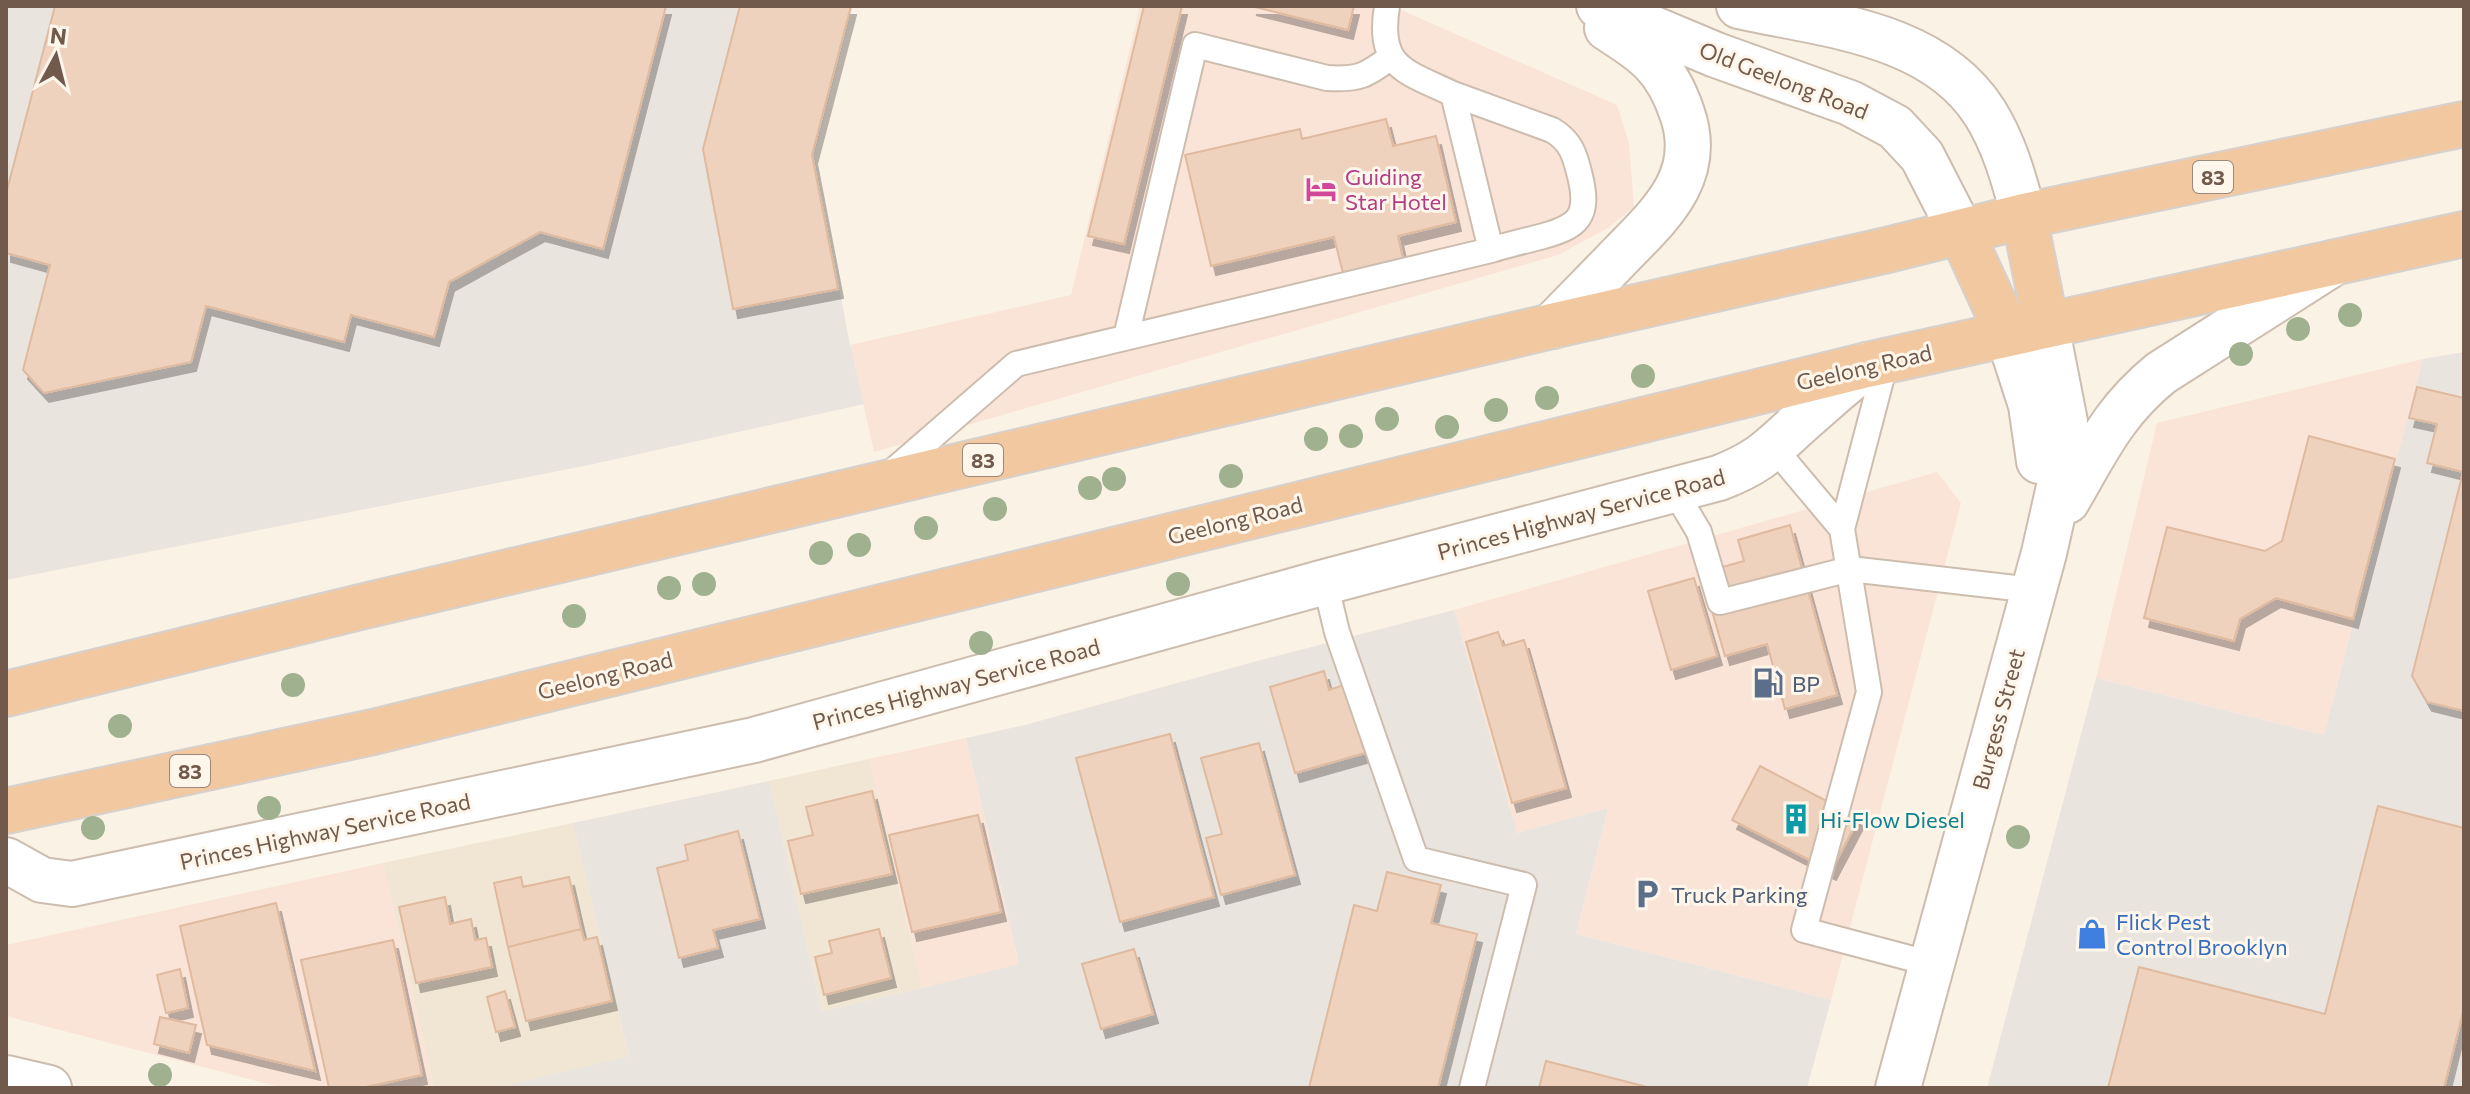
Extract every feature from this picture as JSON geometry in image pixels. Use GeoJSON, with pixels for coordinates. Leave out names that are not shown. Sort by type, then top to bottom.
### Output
{"type":"FeatureCollection","features":[{"type":"Feature","properties":{"kind":"highway","name":"83"},"geometry":{"type":"LineString","coordinates":[[6,694],[876,485],[2024,216],[2464,124]]}},
{"type":"Feature","properties":{"kind":"highway"},"geometry":{"type":"LineString","coordinates":[[2024,216],[2027,330]]}},
{"type":"Feature","properties":{"kind":"highway"},"geometry":{"type":"LineString","coordinates":[[1961,232],[2027,330]]}},
{"type":"Feature","properties":{"kind":"highway","name":"Geelong Road"},"geometry":{"type":"LineString","coordinates":[[6,811],[373,732],[1876,363],[2464,234]]}},
{"type":"Feature","properties":{"kind":"street"},"geometry":{"type":"LineString","coordinates":[[1552,326],[1664,209],[1680,183],[1688,157],[1684,118],[1672,85],[1663,72],[1632,44],[1569,6]]}},
{"type":"Feature","properties":{"kind":"street","name":"Old Geelong Road"},"geometry":{"type":"LineString","coordinates":[[1599,6],[1716,55],[1850,103],[1895,127],[1922,156],[1961,232]]}},
{"type":"Feature","properties":{"kind":"street"},"geometry":{"type":"LineString","coordinates":[[1739,6],[1881,40],[1915,51],[1942,67],[1966,87],[1994,128],[2009,163],[2024,216]]}},
{"type":"Feature","properties":{"kind":"street"},"geometry":{"type":"LineString","coordinates":[[2048,535],[2102,437],[2137,394],[2161,373],[2333,263]]}},
{"type":"Feature","properties":{"kind":"street","name":"Burgess Street"},"geometry":{"type":"LineString","coordinates":[[1898,1088],[2048,535],[2063,469],[2065,422],[2027,330]]}},
{"type":"Feature","properties":{"kind":"street","name":"Princes Highway Service Road"},"geometry":{"type":"LineString","coordinates":[[6,860],[30,875],[63,884],[114,876],[754,740],[1739,471],[1774,448],[1805,417],[1876,363]]}},
{"type":"Feature","properties":{"kind":"street"},"geometry":{"type":"LineString","coordinates":[[6,843],[39,816],[70,797]]}},
{"type":"Feature","properties":{"kind":"street"},"geometry":{"type":"LineString","coordinates":[[6,1080],[49,1088]]}},
{"type":"Feature","properties":{"kind":"lane"},"geometry":{"type":"LineString","coordinates":[[876,485],[1016,364],[1491,250],[1566,230],[1578,221],[1584,210],[1584,192],[1575,154],[1565,138],[1552,130],[1453,94],[1407,71],[1391,57],[1386,44],[1384,27],[1387,6]]}},
{"type":"Feature","properties":{"kind":"lane"},"geometry":{"type":"LineString","coordinates":[[1126,337],[1195,45],[1327,78],[1348,80],[1367,75],[1391,57]]}},
{"type":"Feature","properties":{"kind":"lane"},"geometry":{"type":"LineString","coordinates":[[1453,94],[1491,250]]}},
{"type":"Feature","properties":{"kind":"lane"},"geometry":{"type":"LineString","coordinates":[[1876,363],[1842,529],[1869,692],[1804,930],[1932,964]]}},
{"type":"Feature","properties":{"kind":"lane"},"geometry":{"type":"LineString","coordinates":[[1774,448],[1842,529]]}},
{"type":"Feature","properties":{"kind":"lane"},"geometry":{"type":"LineString","coordinates":[[1674,490],[1699,532],[1720,602],[1850,569],[2033,590]]}},
{"type":"Feature","properties":{"kind":"lane"},"geometry":{"type":"LineString","coordinates":[[1325,582],[1337,632],[1416,859],[1524,885],[1472,1088]]}},
{"type":"Feature","properties":{"kind":"shaded area"},"geometry":{"type":"Polygon","coordinates":[[[6,6],[853,6],[814,156],[864,404],[589,465],[6,580],[6,6]]]}},
{"type":"Feature","properties":{"kind":"shaded area"},"geometry":{"type":"Polygon","coordinates":[[[1140,6],[1392,6],[1617,105],[1629,143],[1634,207],[1608,228],[1558,255],[874,452],[850,345],[1071,295],[1140,6]]]}},
{"type":"Feature","properties":{"kind":"shaded area"},"geometry":{"type":"Polygon","coordinates":[[[2464,352],[2464,1088],[1987,1088],[2096,678],[2324,735],[2423,359],[2464,352]]]}},
{"type":"Feature","properties":{"kind":"shaded area"},"geometry":{"type":"Polygon","coordinates":[[[2423,359],[2324,735],[2096,678],[2157,423],[2423,359]]]}},
{"type":"Feature","properties":{"kind":"shaded area","name":"BP"},"geometry":{"type":"Polygon","coordinates":[[[1937,472],[1961,503],[1831,1000],[1576,934],[1608,808],[1517,833],[1454,610],[1937,472]]]}},
{"type":"Feature","properties":{"kind":"shaded area"},"geometry":{"type":"Polygon","coordinates":[[[1454,610],[1517,833],[1608,808],[1576,934],[1831,1000],[1807,1088],[495,1088],[629,1056],[573,823],[769,781],[822,1011],[922,988],[1019,964],[966,738],[1454,610]]]}},
{"type":"Feature","properties":{"kind":"shaded area"},"geometry":{"type":"Polygon","coordinates":[[[966,738],[1019,965],[922,988],[869,759],[966,738]]]}},
{"type":"Feature","properties":{"kind":"shaded area"},"geometry":{"type":"Polygon","coordinates":[[[869,759],[922,988],[822,1011],[769,781],[869,759]]]}},
{"type":"Feature","properties":{"kind":"shaded area"},"geometry":{"type":"Polygon","coordinates":[[[573,823],[629,1057],[495,1088],[434,1088],[383,863],[573,823]]]}},
{"type":"Feature","properties":{"kind":"shaded area"},"geometry":{"type":"Polygon","coordinates":[[[383,863],[434,1088],[284,1088],[6,1016],[6,945],[383,863]]]}},
{"type":"Feature","properties":{"kind":"building"},"geometry":{"type":"Polygon","coordinates":[[[55,6],[666,6],[603,249],[540,232],[449,282],[434,337],[351,315],[344,342],[206,306],[191,362],[44,393],[23,370],[50,265],[6,253],[6,194],[55,6]]]}},
{"type":"Feature","properties":{"kind":"building"},"geometry":{"type":"Polygon","coordinates":[[[740,6],[851,6],[812,155],[838,289],[733,309],[703,149],[740,6]]]}},
{"type":"Feature","properties":{"kind":"building"},"geometry":{"type":"Polygon","coordinates":[[[1144,6],[1182,6],[1124,244],[1088,236],[1144,6]]]}},
{"type":"Feature","properties":{"kind":"building"},"geometry":{"type":"Polygon","coordinates":[[[1251,6],[1354,6],[1348,30],[1251,6]]]}},
{"type":"Feature","properties":{"kind":"building","name":"Guiding Star Hotel"},"geometry":{"type":"Polygon","coordinates":[[[1386,119],[1393,146],[1436,136],[1456,222],[1398,236],[1405,268],[1345,281],[1334,237],[1211,266],[1185,155],[1300,129],[1302,139],[1386,119]]]}},
{"type":"Feature","properties":{"kind":"building"},"geometry":{"type":"Polygon","coordinates":[[[2417,387],[2464,398],[2464,711],[2427,702],[2412,676],[2463,472],[2427,463],[2437,424],[2409,418],[2417,387]]]}},
{"type":"Feature","properties":{"kind":"building"},"geometry":{"type":"Polygon","coordinates":[[[2309,436],[2395,459],[2353,619],[2276,598],[2240,619],[2234,641],[2144,618],[2167,527],[2265,551],[2282,541],[2309,436]]]}},
{"type":"Feature","properties":{"kind":"building"},"geometry":{"type":"Polygon","coordinates":[[[1790,525],[1837,695],[1785,709],[1767,644],[1725,656],[1701,573],[1744,561],[1738,540],[1790,525]]]}},
{"type":"Feature","properties":{"kind":"building"},"geometry":{"type":"Polygon","coordinates":[[[1694,578],[1717,656],[1671,670],[1648,591],[1694,578]]]}},
{"type":"Feature","properties":{"kind":"building"},"geometry":{"type":"Polygon","coordinates":[[[1498,632],[1503,646],[1524,640],[1566,788],[1512,803],[1466,642],[1498,632]]]}},
{"type":"Feature","properties":{"kind":"building"},"geometry":{"type":"Polygon","coordinates":[[[1324,671],[1329,690],[1344,685],[1365,753],[1295,773],[1270,687],[1324,671]]]}},
{"type":"Feature","properties":{"kind":"building"},"geometry":{"type":"Polygon","coordinates":[[[1170,734],[1214,897],[1120,922],[1076,758],[1170,734]]]}},
{"type":"Feature","properties":{"kind":"building"},"geometry":{"type":"Polygon","coordinates":[[[1259,743],[1295,875],[1221,895],[1206,838],[1222,834],[1201,758],[1259,743]]]}},
{"type":"Feature","properties":{"kind":"building","name":"Hi-Flow Diesel"},"geometry":{"type":"Polygon","coordinates":[[[1760,766],[1859,818],[1831,871],[1732,820],[1760,766]]]}},
{"type":"Feature","properties":{"kind":"building"},"geometry":{"type":"Polygon","coordinates":[[[872,791],[892,874],[801,894],[788,841],[813,835],[806,807],[872,791]]]}},
{"type":"Feature","properties":{"kind":"building"},"geometry":{"type":"Polygon","coordinates":[[[2378,806],[2464,828],[2464,1008],[2444,1088],[2108,1088],[2139,967],[2325,1014],[2378,806]]]}},
{"type":"Feature","properties":{"kind":"building"},"geometry":{"type":"Polygon","coordinates":[[[978,815],[1001,912],[912,932],[889,835],[978,815]]]}},
{"type":"Feature","properties":{"kind":"building"},"geometry":{"type":"Polygon","coordinates":[[[738,831],[760,919],[713,930],[718,948],[679,958],[657,868],[688,860],[685,845],[738,831]]]}},
{"type":"Feature","properties":{"kind":"building"},"geometry":{"type":"Polygon","coordinates":[[[1387,872],[1441,885],[1431,923],[1477,934],[1438,1088],[1309,1088],[1354,905],[1377,911],[1387,872]]]}},
{"type":"Feature","properties":{"kind":"building"},"geometry":{"type":"Polygon","coordinates":[[[521,877],[523,887],[569,877],[581,929],[508,947],[494,883],[521,877]]]}},
{"type":"Feature","properties":{"kind":"building"},"geometry":{"type":"Polygon","coordinates":[[[445,897],[450,924],[471,919],[475,940],[486,938],[492,967],[416,983],[399,907],[445,897]]]}},
{"type":"Feature","properties":{"kind":"building"},"geometry":{"type":"Polygon","coordinates":[[[276,903],[315,1071],[207,1045],[180,926],[276,903]]]}},
{"type":"Feature","properties":{"kind":"building"},"geometry":{"type":"Polygon","coordinates":[[[581,929],[584,940],[597,937],[612,1001],[526,1021],[508,947],[581,929]]]}},
{"type":"Feature","properties":{"kind":"building"},"geometry":{"type":"Polygon","coordinates":[[[879,929],[891,978],[824,995],[815,957],[832,953],[829,941],[879,929]]]}},
{"type":"Feature","properties":{"kind":"building"},"geometry":{"type":"Polygon","coordinates":[[[393,940],[422,1075],[361,1088],[329,1088],[301,960],[393,940]]]}},
{"type":"Feature","properties":{"kind":"building"},"geometry":{"type":"Polygon","coordinates":[[[1134,949],[1153,1014],[1101,1029],[1082,964],[1134,949]]]}},
{"type":"Feature","properties":{"kind":"building"},"geometry":{"type":"Polygon","coordinates":[[[180,969],[188,1008],[166,1013],[157,975],[180,969]]]}},
{"type":"Feature","properties":{"kind":"building"},"geometry":{"type":"Polygon","coordinates":[[[505,991],[515,1027],[496,1032],[487,997],[505,991]]]}},
{"type":"Feature","properties":{"kind":"building"},"geometry":{"type":"Polygon","coordinates":[[[160,1017],[196,1025],[189,1053],[154,1044],[160,1017]]]}},
{"type":"Feature","properties":{"kind":"building"},"geometry":{"type":"Polygon","coordinates":[[[1546,1061],[1651,1088],[1539,1088],[1546,1061]]]}},
{"type":"Feature","properties":{"kind":"place","name":"Guiding Star Hotel"},"geometry":{"type":"Point","coordinates":[1321,189]}},
{"type":"Feature","properties":{"kind":"place","name":"BP"},"geometry":{"type":"Point","coordinates":[1768,683]}},
{"type":"Feature","properties":{"kind":"place","name":"Hi-Flow Diesel"},"geometry":{"type":"Point","coordinates":[1796,819]}},
{"type":"Feature","properties":{"kind":"place","name":"Truck Parking"},"geometry":{"type":"Point","coordinates":[1647,894]}},
{"type":"Feature","properties":{"kind":"place","name":"Flick Pest Control Brooklyn"},"geometry":{"type":"Point","coordinates":[2092,934]}}]}
